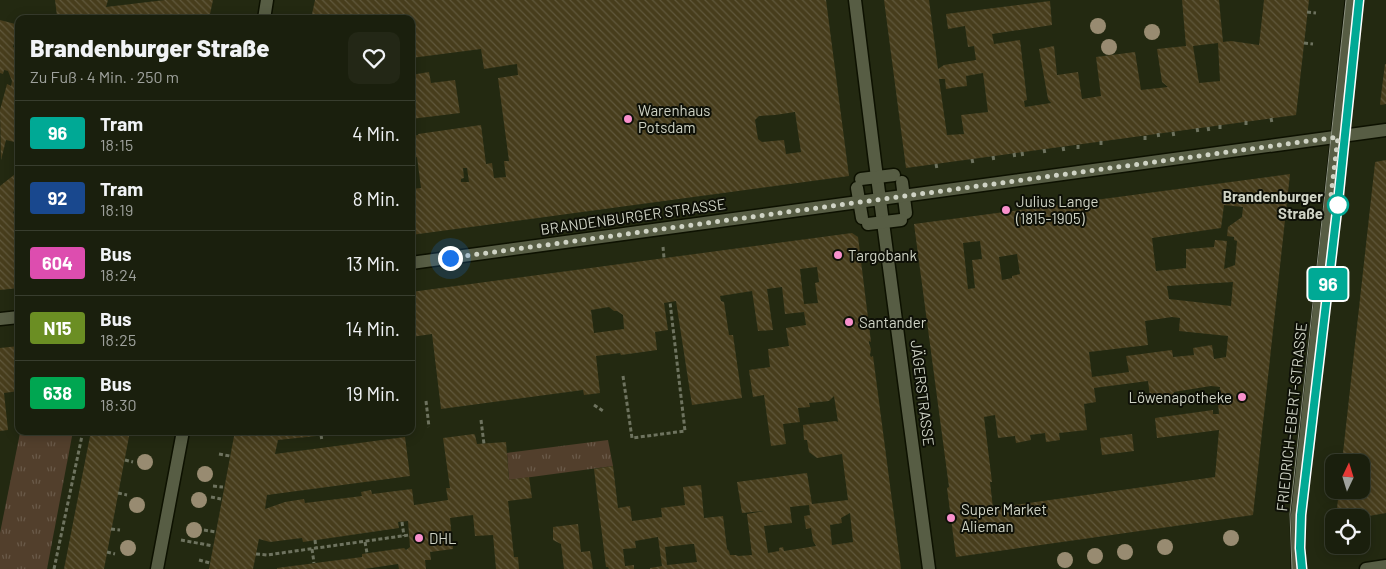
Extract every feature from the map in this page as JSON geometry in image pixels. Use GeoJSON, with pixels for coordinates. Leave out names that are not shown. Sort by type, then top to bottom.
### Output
{"type":"FeatureCollection","features":[{"type":"Feature","properties":{"kind":"street"},"geometry":{"type":"LineString","coordinates":[[265,15],[267,0]]}},
{"type":"Feature","properties":{"kind":"street","name":"JÄGERSTRASSE"},"geometry":{"type":"LineString","coordinates":[[855,0],[930,569]]}},
{"type":"Feature","properties":{"kind":"street","name":"FRIEDRICH-EBERT-STRASSE"},"geometry":{"type":"LineString","coordinates":[[1298,569],[1297,515],[1352,0]]}},
{"type":"Feature","properties":{"kind":"street","name":"BRANDENBURGER STRASSE"},"geometry":{"type":"LineString","coordinates":[[415,262],[1382,131]]}},
{"type":"Feature","properties":{"kind":"street"},"geometry":{"type":"LineString","coordinates":[[877,177],[898,179],[904,196],[904,217],[884,222],[865,221],[859,202],[859,184],[877,177]]}},
{"type":"Feature","properties":{"kind":"street"},"geometry":{"type":"LineString","coordinates":[[0,319],[15,317]]}},
{"type":"Feature","properties":{"kind":"street"},"geometry":{"type":"LineString","coordinates":[[157,569],[183,435]]}},
{"type":"Feature","properties":{"kind":"street"},"geometry":{"type":"LineString","coordinates":[[1366,569],[1386,566]]}},
{"type":"Feature","properties":{"kind":"path"},"geometry":{"type":"LineString","coordinates":[[1307,12],[1316,13]]}},
{"type":"Feature","properties":{"kind":"path"},"geometry":{"type":"LineString","coordinates":[[1304,42],[1313,44]]}},
{"type":"Feature","properties":{"kind":"path"},"geometry":{"type":"LineString","coordinates":[[1271,118],[1272,123]]}},
{"type":"Feature","properties":{"kind":"path"},"geometry":{"type":"LineString","coordinates":[[1246,122],[1246,127]]}},
{"type":"Feature","properties":{"kind":"path"},"geometry":{"type":"LineString","coordinates":[[1220,125],[1220,130]]}},
{"type":"Feature","properties":{"kind":"path"},"geometry":{"type":"LineString","coordinates":[[1208,127],[1209,132]]}},
{"type":"Feature","properties":{"kind":"path"},"geometry":{"type":"LineString","coordinates":[[1197,128],[1198,133]]}},
{"type":"Feature","properties":{"kind":"path"},"geometry":{"type":"LineString","coordinates":[[1174,132],[1174,137]]}},
{"type":"Feature","properties":{"kind":"path"},"geometry":{"type":"LineString","coordinates":[[1158,134],[1159,139]]}},
{"type":"Feature","properties":{"kind":"path"},"geometry":{"type":"LineString","coordinates":[[1145,136],[1146,141]]}},
{"type":"Feature","properties":{"kind":"path"},"geometry":{"type":"LineString","coordinates":[[1101,142],[1101,147]]}},
{"type":"Feature","properties":{"kind":"path"},"geometry":{"type":"LineString","coordinates":[[1078,145],[1078,150]]}},
{"type":"Feature","properties":{"kind":"path"},"geometry":{"type":"LineString","coordinates":[[1064,147],[1064,152]]}},
{"type":"Feature","properties":{"kind":"path"},"geometry":{"type":"LineString","coordinates":[[1044,149],[1045,154]]}},
{"type":"Feature","properties":{"kind":"path"},"geometry":{"type":"LineString","coordinates":[[1022,152],[1023,158]]}},
{"type":"Feature","properties":{"kind":"path"},"geometry":{"type":"LineString","coordinates":[[1014,153],[1015,159]]}},
{"type":"Feature","properties":{"kind":"path"},"geometry":{"type":"LineString","coordinates":[[993,156],[994,162]]}},
{"type":"Feature","properties":{"kind":"path"},"geometry":{"type":"LineString","coordinates":[[972,159],[973,164]]}},
{"type":"Feature","properties":{"kind":"path"},"geometry":{"type":"LineString","coordinates":[[936,164],[937,169]]}},
{"type":"Feature","properties":{"kind":"path"},"geometry":{"type":"LineString","coordinates":[[623,376],[632,438],[685,431],[670,302]]}},
{"type":"Feature","properties":{"kind":"path"},"geometry":{"type":"LineString","coordinates":[[426,401],[429,427]]}},
{"type":"Feature","properties":{"kind":"path"},"geometry":{"type":"LineString","coordinates":[[594,405],[604,411]]}},
{"type":"Feature","properties":{"kind":"path"},"geometry":{"type":"LineString","coordinates":[[482,420],[484,444]]}},
{"type":"Feature","properties":{"kind":"path"},"geometry":{"type":"LineString","coordinates":[[54,569],[82,435]]}},
{"type":"Feature","properties":{"kind":"path"},"geometry":{"type":"LineString","coordinates":[[321,435],[322,441]]}},
{"type":"Feature","properties":{"kind":"path"},"geometry":{"type":"LineString","coordinates":[[219,454],[230,456]]}},
{"type":"Feature","properties":{"kind":"path"},"geometry":{"type":"LineString","coordinates":[[125,460],[133,462]]}},
{"type":"Feature","properties":{"kind":"path"},"geometry":{"type":"LineString","coordinates":[[213,486],[224,487]]}},
{"type":"Feature","properties":{"kind":"path"},"geometry":{"type":"LineString","coordinates":[[118,493],[127,495]]}},
{"type":"Feature","properties":{"kind":"path"},"geometry":{"type":"LineString","coordinates":[[211,497],[221,499]]}},
{"type":"Feature","properties":{"kind":"path"},"geometry":{"type":"LineString","coordinates":[[402,522],[404,536]]}},
{"type":"Feature","properties":{"kind":"path"},"geometry":{"type":"LineString","coordinates":[[111,528],[120,530]]}},
{"type":"Feature","properties":{"kind":"path"},"geometry":{"type":"LineString","coordinates":[[204,530],[216,532]]}},
{"type":"Feature","properties":{"kind":"path"},"geometry":{"type":"LineString","coordinates":[[256,554],[267,555],[410,535]]}},
{"type":"Feature","properties":{"kind":"path"},"geometry":{"type":"LineString","coordinates":[[163,536],[212,546]]}},
{"type":"Feature","properties":{"kind":"path"},"geometry":{"type":"LineString","coordinates":[[314,563],[315,540]]}},
{"type":"Feature","properties":{"kind":"path"},"geometry":{"type":"LineString","coordinates":[[365,542],[367,553]]}},
{"type":"Feature","properties":{"kind":"path"},"geometry":{"type":"LineString","coordinates":[[107,552],[115,554]]}},
{"type":"Feature","properties":{"kind":"path"},"geometry":{"type":"LineString","coordinates":[[199,560],[210,562]]}},
{"type":"Feature","properties":{"kind":"green space"},"geometry":{"type":"Polygon","coordinates":[[[20,435],[72,435],[47,569],[0,569],[0,533],[20,435]]]}},
{"type":"Feature","properties":{"kind":"green space"},"geometry":{"type":"Polygon","coordinates":[[[608,440],[613,466],[509,480],[507,453],[608,440]]]}},
{"type":"Feature","properties":{"kind":"building"},"geometry":{"type":"Polygon","coordinates":[[[55,0],[108,0],[106,7],[165,0],[213,0],[210,15],[57,15],[55,0]]]}},
{"type":"Feature","properties":{"kind":"building","name":"Warenhaus Potsdam"},"geometry":{"type":"Polygon","coordinates":[[[315,0],[826,0],[849,176],[415,234],[415,189],[421,188],[417,157],[415,157],[415,135],[481,125],[486,164],[492,163],[494,178],[506,177],[504,161],[509,161],[498,78],[518,75],[517,64],[484,69],[481,49],[415,57],[415,15],[312,15],[315,0]],[[795,112],[759,116],[755,120],[758,139],[762,142],[784,140],[786,154],[801,152],[795,112]],[[463,168],[464,178],[461,179],[461,182],[469,182],[467,168],[463,168]]]}},
{"type":"Feature","properties":{"kind":"building"},"geometry":{"type":"Polygon","coordinates":[[[884,0],[929,0],[938,69],[944,65],[976,60],[974,46],[968,47],[965,26],[948,29],[946,14],[1050,1],[1052,25],[992,34],[994,44],[1020,40],[1027,100],[1024,101],[1025,107],[1051,103],[1048,99],[1039,49],[1054,46],[1057,75],[1078,72],[1082,99],[1101,96],[1096,57],[1135,52],[1141,90],[1168,87],[1162,82],[1157,49],[1186,46],[1182,0],[1219,0],[1223,42],[1231,41],[1259,45],[1264,0],[1309,0],[1296,115],[906,168],[884,0]],[[1218,43],[1193,46],[1199,83],[1220,81],[1218,43]],[[983,73],[966,76],[967,86],[946,89],[945,79],[939,79],[947,135],[964,134],[961,115],[988,112],[983,73]]]}},
{"type":"Feature","properties":{"kind":"building"},"geometry":{"type":"Polygon","coordinates":[[[0,20],[15,24],[13,47],[15,48],[15,142],[6,140],[1,160],[0,110],[7,84],[11,86],[12,81],[8,71],[4,70],[3,74],[0,73],[0,20]]]}},
{"type":"Feature","properties":{"kind":"building"},"geometry":{"type":"Polygon","coordinates":[[[1385,64],[1386,104],[1381,105],[1380,104],[1385,64]]]}},
{"type":"Feature","properties":{"kind":"building"},"geometry":{"type":"Polygon","coordinates":[[[429,72],[431,83],[455,80],[460,113],[415,119],[415,74],[429,72]]]}},
{"type":"Feature","properties":{"kind":"building"},"geometry":{"type":"Polygon","coordinates":[[[1386,160],[1386,513],[1370,516],[1370,509],[1337,509],[1338,499],[1370,499],[1370,454],[1343,454],[1375,162],[1386,160]]]}},
{"type":"Feature","properties":{"kind":"building"},"geometry":{"type":"Polygon","coordinates":[[[15,174],[15,211],[13,212],[15,213],[15,288],[0,290],[0,186],[15,174]]]}},
{"type":"Feature","properties":{"kind":"building"},"geometry":{"type":"Polygon","coordinates":[[[1290,174],[1253,515],[956,557],[947,488],[949,487],[914,224],[1290,174]],[[1224,205],[1221,228],[1152,238],[1156,271],[1186,268],[1186,249],[1214,247],[1215,240],[1227,241],[1224,269],[1235,265],[1237,241],[1234,240],[1234,237],[1227,236],[1228,227],[1242,217],[1243,207],[1224,205]],[[980,241],[963,243],[968,289],[975,288],[972,260],[982,259],[980,241]],[[1017,254],[999,257],[1002,280],[1020,274],[1017,254]],[[1233,282],[1167,286],[1169,299],[1231,306],[1233,282]],[[1172,317],[1145,321],[1148,345],[1089,352],[1092,377],[1129,372],[1126,356],[1172,350],[1173,357],[1194,355],[1193,348],[1212,345],[1214,359],[1226,357],[1228,336],[1179,331],[1180,318],[1172,317]],[[1148,381],[1094,388],[1096,402],[1084,404],[1087,430],[1059,433],[1060,440],[1046,442],[1045,433],[1030,435],[1031,440],[1016,443],[1015,436],[998,438],[995,415],[984,417],[992,482],[990,482],[993,508],[1215,477],[1219,430],[1157,438],[1155,418],[1213,410],[1213,414],[1219,414],[1220,387],[1211,386],[1174,392],[1175,401],[1151,404],[1148,381]]]}},
{"type":"Feature","properties":{"kind":"building"},"geometry":{"type":"Polygon","coordinates":[[[852,233],[858,237],[871,342],[869,341],[870,355],[871,357],[873,356],[901,569],[650,569],[662,566],[658,537],[635,541],[636,548],[623,549],[625,566],[634,565],[634,569],[609,569],[606,567],[594,469],[613,466],[618,508],[630,506],[632,521],[662,517],[661,508],[685,505],[683,487],[701,485],[704,518],[723,516],[727,549],[730,555],[738,556],[752,555],[747,514],[764,511],[742,513],[737,482],[807,473],[812,504],[848,500],[842,454],[817,458],[809,452],[807,440],[804,440],[803,425],[838,422],[834,396],[829,401],[809,403],[810,407],[798,408],[800,422],[783,424],[786,444],[771,446],[764,395],[753,397],[749,370],[770,367],[768,349],[789,346],[786,328],[806,325],[804,312],[785,314],[782,287],[767,289],[773,330],[758,331],[752,291],[720,296],[721,301],[724,302],[729,335],[733,335],[742,398],[692,405],[676,301],[664,303],[668,330],[655,332],[657,350],[596,356],[600,393],[584,395],[583,390],[441,409],[432,334],[415,336],[415,291],[852,233]],[[817,267],[800,269],[804,304],[818,303],[815,283],[819,282],[817,267]],[[609,307],[591,310],[594,333],[624,329],[623,315],[609,307]],[[809,505],[790,507],[792,523],[764,526],[768,553],[779,551],[779,548],[783,547],[784,551],[816,546],[813,541],[811,528],[806,529],[804,516],[810,515],[809,505]],[[850,513],[841,518],[842,523],[830,525],[832,545],[853,542],[850,513]],[[694,544],[665,547],[667,565],[697,562],[694,544]]]}},
{"type":"Feature","properties":{"kind":"building"},"geometry":{"type":"Polygon","coordinates":[[[15,346],[15,392],[4,393],[8,430],[0,431],[0,348],[15,346]]]}},
{"type":"Feature","properties":{"kind":"building"},"geometry":{"type":"Polygon","coordinates":[[[474,434],[477,444],[506,442],[509,480],[529,477],[532,498],[508,501],[514,557],[518,557],[519,569],[496,569],[493,535],[475,536],[473,515],[450,518],[453,549],[430,552],[431,560],[425,560],[426,569],[399,569],[398,564],[364,569],[277,569],[362,557],[362,554],[404,548],[406,550],[410,547],[408,521],[398,522],[399,528],[303,542],[302,538],[270,542],[259,539],[253,569],[209,569],[234,435],[326,435],[278,440],[275,454],[405,437],[410,476],[267,495],[265,509],[285,502],[304,499],[305,503],[362,496],[361,492],[371,490],[372,494],[412,489],[414,505],[448,500],[446,488],[450,488],[443,438],[474,434]]]}},
{"type":"Feature","properties":{"kind":"building"},"geometry":{"type":"Polygon","coordinates":[[[1132,434],[1134,451],[1102,455],[1100,438],[1132,434]]]}},
{"type":"Feature","properties":{"kind":"building"},"geometry":{"type":"Polygon","coordinates":[[[90,435],[129,435],[104,569],[64,569],[90,435]]]}},
{"type":"Feature","properties":{"kind":"building"},"geometry":{"type":"Polygon","coordinates":[[[578,524],[581,552],[590,551],[593,569],[564,569],[561,544],[553,540],[553,527],[578,524]]]}},
{"type":"Feature","properties":{"kind":"tram line"},"geometry":{"type":"LineString","coordinates":[[1292,569],[1290,514],[1346,0]]}},
{"type":"Feature","properties":{"kind":"tram line"},"geometry":{"type":"LineString","coordinates":[[1302,569],[1300,548],[1301,515],[1338,202],[1359,0]]}},
{"type":"Feature","properties":{"kind":"tram line","name":"96"},"geometry":{"type":"LineString","coordinates":[[1302,569],[1300,548],[1301,515],[1338,202],[1359,0]]}},
{"type":"Feature","properties":{"kind":"place","name":"Warenhaus Potsdam"},"geometry":{"type":"Point","coordinates":[628,119]}},
{"type":"Feature","properties":{"kind":"place","name":"Brandenburger Straße"},"geometry":{"type":"Point","coordinates":[1338,205]}},
{"type":"Feature","properties":{"kind":"place","name":"Julius Lange (1815-1905)"},"geometry":{"type":"Point","coordinates":[1006,210]}},
{"type":"Feature","properties":{"kind":"place","name":"Targobank"},"geometry":{"type":"Point","coordinates":[838,255]}},
{"type":"Feature","properties":{"kind":"place","name":"Santander"},"geometry":{"type":"Point","coordinates":[849,322]}},
{"type":"Feature","properties":{"kind":"place","name":"Löwenapotheke"},"geometry":{"type":"Point","coordinates":[1242,397]}},
{"type":"Feature","properties":{"kind":"place","name":"Super Market Alieman"},"geometry":{"type":"Point","coordinates":[951,518]}},
{"type":"Feature","properties":{"kind":"place","name":"DHL"},"geometry":{"type":"Point","coordinates":[419,538]}},
{"type":"Feature","properties":{"kind":"route"},"geometry":{"type":"LineString","coordinates":[[450,258],[1338,137],[1330,204],[1338,205]]}}]}
